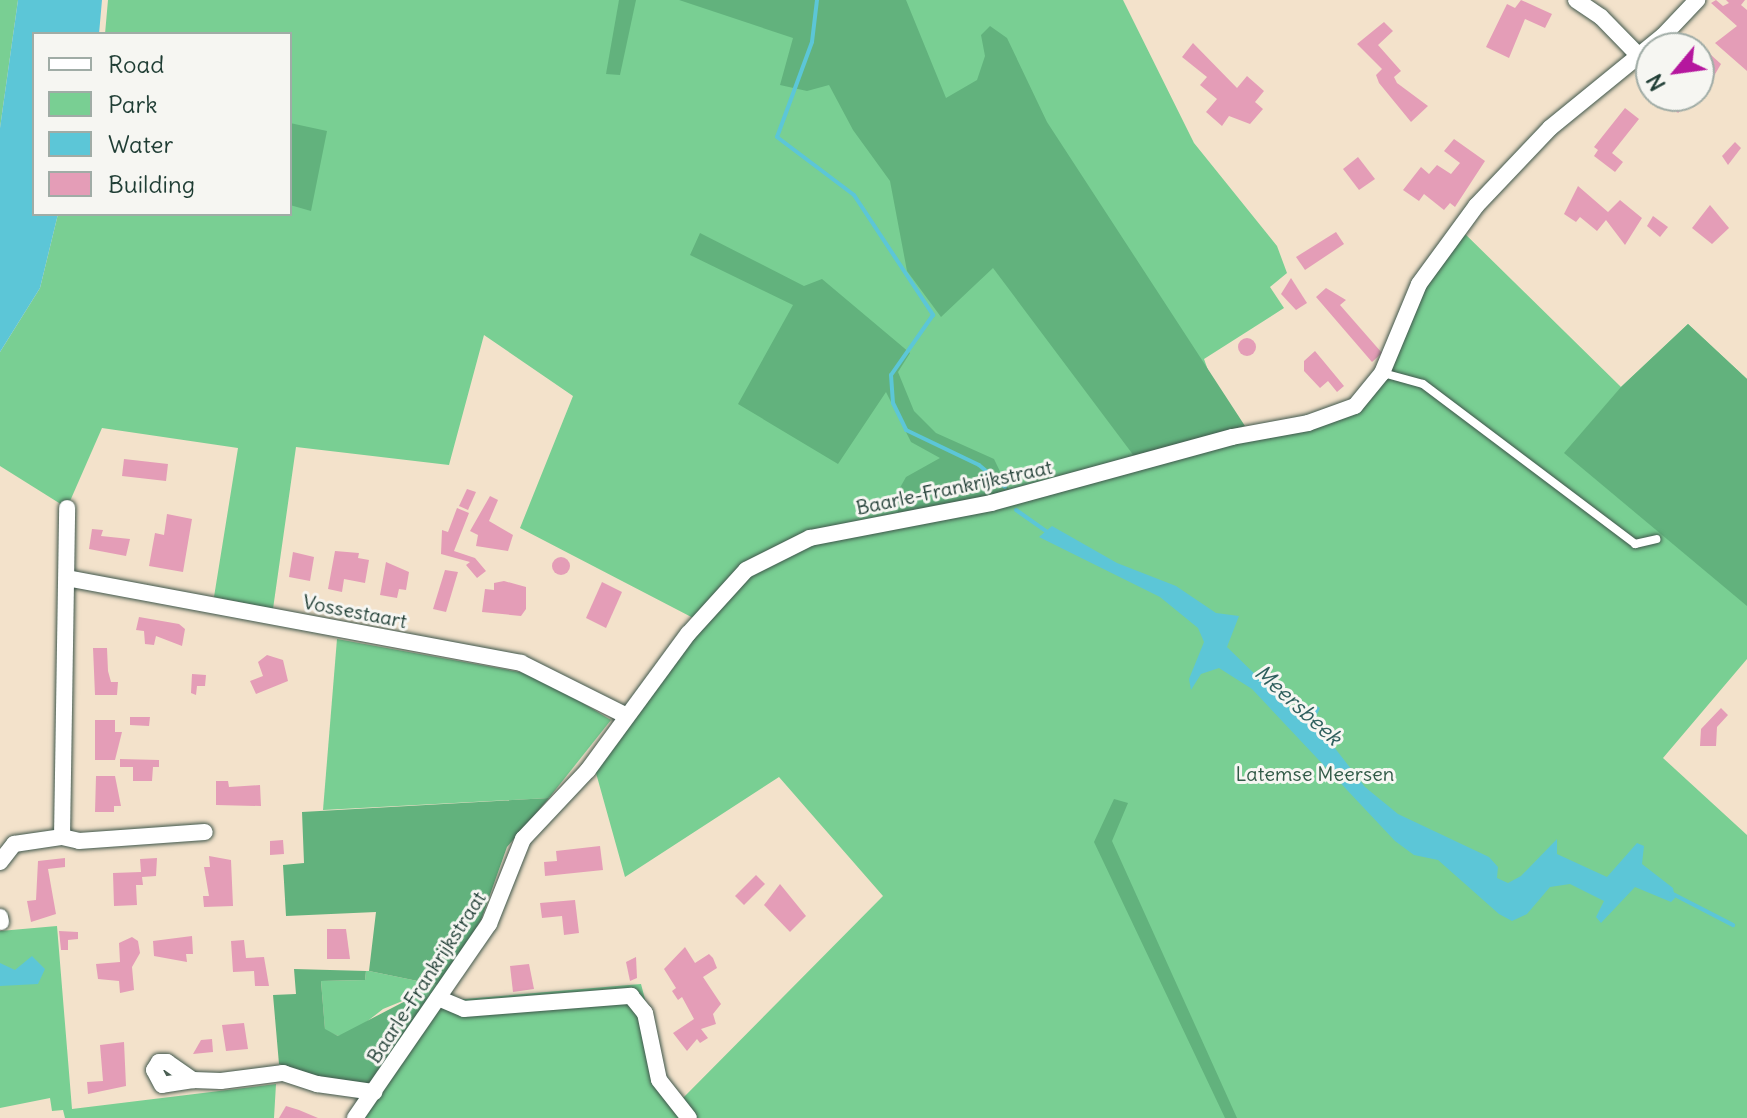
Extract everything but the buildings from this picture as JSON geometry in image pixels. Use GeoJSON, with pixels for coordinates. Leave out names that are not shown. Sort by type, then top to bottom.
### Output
{"type":"FeatureCollection","features":[{"type":"Feature","properties":{"kind":"street"},"geometry":{"type":"LineString","coordinates":[[1576,0],[1610,25],[1635,52]]}},
{"type":"Feature","properties":{"kind":"street","name":"Baarle-Frankrijkstraat"},"geometry":{"type":"LineString","coordinates":[[1664,32],[1697,0]]}},
{"type":"Feature","properties":{"kind":"street","name":"Baarle-Frankrijkstraat"},"geometry":{"type":"LineString","coordinates":[[355,1118],[489,924],[523,839],[588,770],[625,715],[716,599],[746,570],[776,551],[828,534],[991,503],[1232,437],[1329,417],[1355,406],[1382,373],[1419,284],[1476,206],[1550,128],[1635,59]]}},
{"type":"Feature","properties":{"kind":"street"},"geometry":{"type":"LineString","coordinates":[[62,837],[67,508]]}},
{"type":"Feature","properties":{"kind":"street","name":"Vossestaart"},"geometry":{"type":"LineString","coordinates":[[67,578],[521,663],[625,715]]}},
{"type":"Feature","properties":{"kind":"street"},"geometry":{"type":"LineString","coordinates":[[0,862],[14,844],[62,837],[79,841],[205,832]]}},
{"type":"Feature","properties":{"kind":"street"},"geometry":{"type":"LineString","coordinates":[[438,998],[464,1009],[631,996],[645,1013],[659,1080],[689,1118]]}},
{"type":"Feature","properties":{"kind":"street"},"geometry":{"type":"LineString","coordinates":[[193,1080],[283,1073],[317,1084],[374,1092]]}},
{"type":"Feature","properties":{"kind":"lane"},"geometry":{"type":"LineString","coordinates":[[1382,373],[1423,384],[1635,544],[1656,539]]}},
{"type":"Feature","properties":{"kind":"green space"},"geometry":{"type":"Polygon","coordinates":[[[0,0],[18,0],[0,128],[0,0]]]}},
{"type":"Feature","properties":{"kind":"green space","name":"Latemse Meersen"},"geometry":{"type":"Polygon","coordinates":[[[108,0],[1123,0],[1194,143],[1277,246],[1287,273],[1270,287],[1284,308],[1204,359],[1232,437],[1355,406],[1459,228],[1621,387],[1688,324],[1747,379],[1747,659],[1663,758],[1747,835],[1747,1118],[359,1118],[441,1001],[641,984],[665,1075],[682,1099],[883,896],[779,777],[625,877],[596,773],[588,770],[699,621],[520,528],[573,396],[484,335],[449,465],[296,447],[273,609],[214,597],[238,448],[102,428],[67,508],[0,466],[0,352],[40,288],[58,216],[292,216],[292,32],[105,32],[108,0]]]}},
{"type":"Feature","properties":{"kind":"green space"},"geometry":{"type":"Polygon","coordinates":[[[619,0],[636,0],[620,75],[606,74],[619,0]]]}},
{"type":"Feature","properties":{"kind":"green space"},"geometry":{"type":"Polygon","coordinates":[[[679,0],[906,0],[946,98],[977,80],[985,56],[981,35],[990,26],[1007,38],[1047,122],[1245,426],[1134,456],[993,268],[941,317],[907,271],[890,181],[853,130],[829,85],[807,91],[780,85],[793,38],[679,0]]]}},
{"type":"Feature","properties":{"kind":"green space"},"geometry":{"type":"Polygon","coordinates":[[[292,123],[327,131],[311,211],[292,206],[292,123]]]}},
{"type":"Feature","properties":{"kind":"green space"},"geometry":{"type":"Polygon","coordinates":[[[700,233],[804,286],[822,279],[910,353],[898,372],[914,411],[936,433],[994,459],[1010,492],[898,514],[897,493],[906,477],[940,458],[911,442],[886,392],[838,464],[738,404],[793,305],[690,255],[700,233]]]}},
{"type":"Feature","properties":{"kind":"green space"},"geometry":{"type":"Polygon","coordinates":[[[1688,324],[1747,379],[1747,606],[1564,453],[1621,387],[1688,324]]]}},
{"type":"Feature","properties":{"kind":"green space"},"geometry":{"type":"Polygon","coordinates":[[[337,639],[536,675],[611,720],[549,798],[323,810],[337,639]]]}},
{"type":"Feature","properties":{"kind":"green space"},"geometry":{"type":"Polygon","coordinates":[[[549,798],[507,847],[481,920],[442,986],[369,971],[376,912],[286,916],[283,865],[304,863],[302,812],[549,798]]]}},
{"type":"Feature","properties":{"kind":"green space"},"geometry":{"type":"Polygon","coordinates":[[[1114,799],[1128,803],[1112,841],[1237,1118],[1225,1118],[1094,842],[1114,799]]]}},
{"type":"Feature","properties":{"kind":"green space"},"geometry":{"type":"Polygon","coordinates":[[[57,926],[72,1109],[276,1084],[274,1118],[65,1118],[63,1110],[52,1111],[50,1098],[0,1108],[0,931],[57,926]]]}},
{"type":"Feature","properties":{"kind":"green space"},"geometry":{"type":"Polygon","coordinates":[[[294,969],[366,971],[365,980],[321,981],[325,1029],[338,1036],[417,995],[425,994],[430,1003],[373,1081],[364,1085],[312,1076],[279,1064],[273,995],[296,994],[294,969]]]}},
{"type":"Feature","properties":{"kind":"green space"},"geometry":{"type":"Polygon","coordinates":[[[366,971],[442,986],[430,1003],[417,995],[383,1009],[351,1034],[338,1036],[325,1030],[321,981],[365,980],[366,971]]]}},
{"type":"Feature","properties":{"kind":"water"},"geometry":{"type":"Polygon","coordinates":[[[18,0],[102,0],[99,32],[32,32],[32,216],[58,216],[40,288],[0,352],[0,128],[18,0]]]}},
{"type":"Feature","properties":{"kind":"water"},"geometry":{"type":"Polygon","coordinates":[[[1052,526],[1117,563],[1176,586],[1216,613],[1239,616],[1227,647],[1295,713],[1315,705],[1320,708],[1314,721],[1365,787],[1398,814],[1489,857],[1498,867],[1497,878],[1508,883],[1521,876],[1557,839],[1557,854],[1607,877],[1637,843],[1644,846],[1642,864],[1673,888],[1675,898],[1671,902],[1635,887],[1601,923],[1596,917],[1604,901],[1570,884],[1550,887],[1527,914],[1512,921],[1499,914],[1438,860],[1414,855],[1395,841],[1252,689],[1219,668],[1201,674],[1191,690],[1189,679],[1204,642],[1198,628],[1160,597],[1039,537],[1052,526]]]}},
{"type":"Feature","properties":{"kind":"water"},"geometry":{"type":"Polygon","coordinates":[[[32,956],[45,969],[38,984],[0,986],[0,963],[15,970],[32,956]]]}},
{"type":"Feature","properties":{"kind":"waterway","name":"Meersbeek"},"geometry":{"type":"LineString","coordinates":[[817,0],[812,42],[777,137],[854,195],[933,315],[891,375],[893,403],[906,430],[979,465],[1005,487]]}},
{"type":"Feature","properties":{"kind":"waterway","name":"Meersbeek"},"geometry":{"type":"LineString","coordinates":[[1016,510],[1047,532]]}},
{"type":"Feature","properties":{"kind":"waterway","name":"Meersbeek"},"geometry":{"type":"LineString","coordinates":[[1671,893],[1733,925]]}}]}
